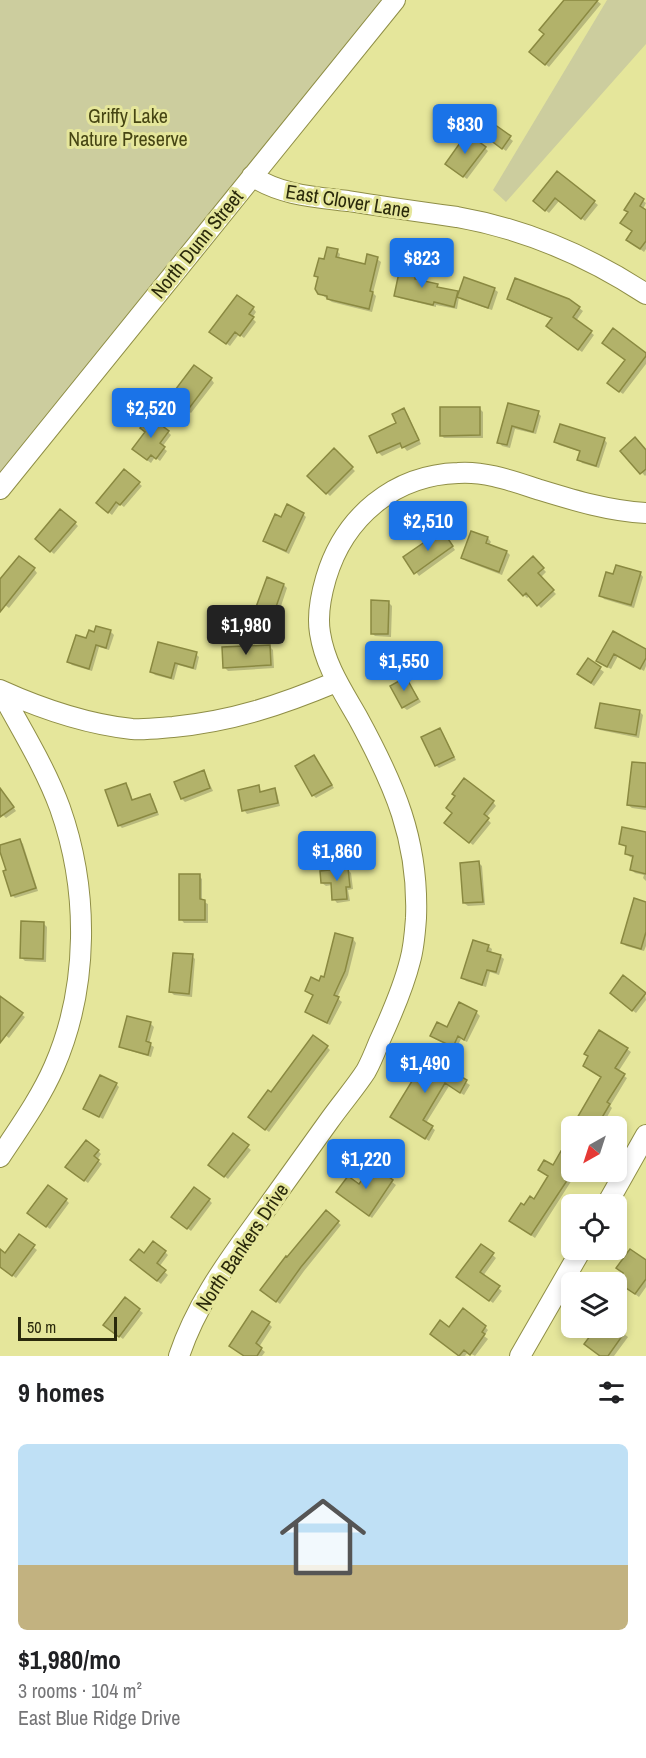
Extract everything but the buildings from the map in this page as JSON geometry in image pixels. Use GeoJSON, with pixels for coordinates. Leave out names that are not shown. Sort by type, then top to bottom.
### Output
{"type":"FeatureCollection","features":[{"type":"Feature","properties":{"kind":"street","name":"North Dunn Street"},"geometry":{"type":"LineString","coordinates":[[0,489],[395,0]]}},
{"type":"Feature","properties":{"kind":"street","name":"East Clover Lane"},"geometry":{"type":"LineString","coordinates":[[252,176],[274,189],[458,218],[520,231],[585,259],[646,294]]}},
{"type":"Feature","properties":{"kind":"street","name":"North Bankers Drive"},"geometry":{"type":"LineString","coordinates":[[179,1356],[192,1322],[221,1273],[366,1070],[395,1006],[411,959],[416,903],[414,865],[406,823],[384,770],[336,682],[324,650],[320,631],[322,593],[334,556],[343,538],[365,511],[380,499],[429,477],[460,472],[503,479],[579,502],[633,513],[646,513]]}},
{"type":"Feature","properties":{"kind":"street"},"geometry":{"type":"LineString","coordinates":[[0,690],[37,707],[70,717],[133,729],[192,725],[248,715],[283,704],[336,682]]}},
{"type":"Feature","properties":{"kind":"street"},"geometry":{"type":"LineString","coordinates":[[0,690],[47,776],[60,808],[75,865],[81,921],[80,961],[75,998],[62,1047],[44,1089],[0,1157]]}},
{"type":"Feature","properties":{"kind":"street"},"geometry":{"type":"LineString","coordinates":[[613,1194],[646,1135]]}},
{"type":"Feature","properties":{"kind":"street"},"geometry":{"type":"LineString","coordinates":[[520,1356],[575,1260]]}},
{"type":"Feature","properties":{"kind":"green space","name":"Griffy Lake Nature Preserve"},"geometry":{"type":"Polygon","coordinates":[[[0,0],[395,0],[0,489],[0,0]]]}},
{"type":"Feature","properties":{"kind":"green space"},"geometry":{"type":"Polygon","coordinates":[[[607,0],[646,0],[646,44],[506,202],[493,190],[607,0]]]}}]}
